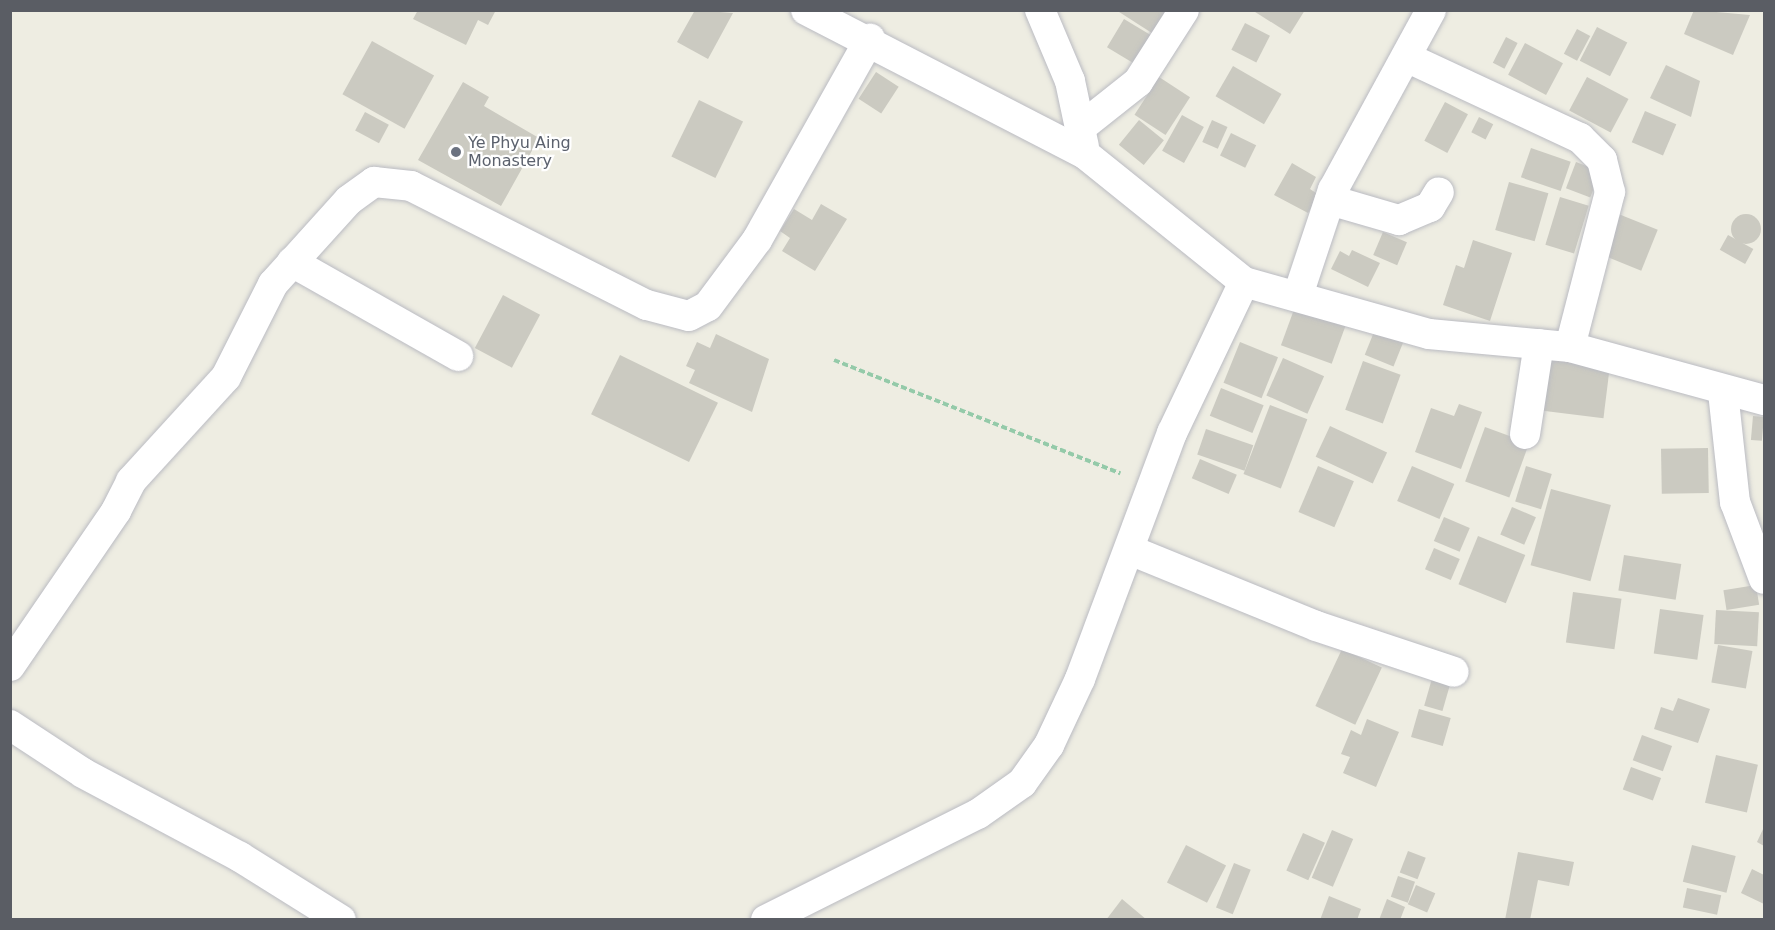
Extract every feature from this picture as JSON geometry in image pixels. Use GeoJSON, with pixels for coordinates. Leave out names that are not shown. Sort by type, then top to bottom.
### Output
{"type":"FeatureCollection","features":[{"type":"Feature","properties":{"kind":"street"},"geometry":{"type":"LineString","coordinates":[[806,10],[1083,141],[1244,282],[1298,295],[1429,334],[1570,347],[1724,392],[1764,400]]}},
{"type":"Feature","properties":{"kind":"street"},"geometry":{"type":"LineString","coordinates":[[1040,10],[1070,81],[1083,141]]}},
{"type":"Feature","properties":{"kind":"street"},"geometry":{"type":"LineString","coordinates":[[1083,141],[1138,82],[1184,10]]}},
{"type":"Feature","properties":{"kind":"street"},"geometry":{"type":"LineString","coordinates":[[1298,295],[1330,200],[1431,10]]}},
{"type":"Feature","properties":{"kind":"street"},"geometry":{"type":"LineString","coordinates":[[10,666],[116,511],[131,481],[226,377],[273,285],[326,221],[374,182],[411,186],[647,305],[689,316],[719,293],[757,240],[870,39]]}},
{"type":"Feature","properties":{"kind":"street"},"geometry":{"type":"LineString","coordinates":[[1406,57],[1580,138],[1602,160],[1610,192],[1570,347]]}},
{"type":"Feature","properties":{"kind":"street"},"geometry":{"type":"LineString","coordinates":[[1330,200],[1399,220],[1430,207],[1439,192]]}},
{"type":"Feature","properties":{"kind":"street"},"geometry":{"type":"LineString","coordinates":[[292,262],[458,356]]}},
{"type":"Feature","properties":{"kind":"street"},"geometry":{"type":"LineString","coordinates":[[766,920],[978,814],[1022,783],[1058,726],[1130,550],[1156,483],[1172,433],[1244,282]]}},
{"type":"Feature","properties":{"kind":"street"},"geometry":{"type":"LineString","coordinates":[[1525,434],[1539,344]]}},
{"type":"Feature","properties":{"kind":"street"},"geometry":{"type":"LineString","coordinates":[[1724,392],[1735,502],[1764,579]]}},
{"type":"Feature","properties":{"kind":"street"},"geometry":{"type":"LineString","coordinates":[[1130,550],[1316,626],[1454,672]]}},
{"type":"Feature","properties":{"kind":"street"},"geometry":{"type":"LineString","coordinates":[[10,725],[83,773],[240,857],[341,920]]}},
{"type":"Feature","properties":{"kind":"path"},"geometry":{"type":"LineString","coordinates":[[834,360],[1091,465],[1156,483]]}},
{"type":"Feature","properties":{"kind":"building"},"geometry":{"type":"Polygon","coordinates":[[[418,10],[496,10],[488,25],[478,20],[466,45],[413,19],[418,10]]]}},
{"type":"Feature","properties":{"kind":"building"},"geometry":{"type":"Polygon","coordinates":[[[695,10],[733,13],[708,59],[677,42],[695,10]]]}},
{"type":"Feature","properties":{"kind":"building"},"geometry":{"type":"Polygon","coordinates":[[[1116,10],[1171,10],[1155,35],[1116,10]]]}},
{"type":"Feature","properties":{"kind":"building"},"geometry":{"type":"Polygon","coordinates":[[[1252,10],[1305,10],[1290,34],[1252,10]]]}},
{"type":"Feature","properties":{"kind":"building"},"geometry":{"type":"Polygon","coordinates":[[[1694,10],[1750,15],[1733,55],[1684,34],[1694,10]]]}},
{"type":"Feature","properties":{"kind":"building"},"geometry":{"type":"Polygon","coordinates":[[[1124,19],[1151,35],[1134,63],[1107,47],[1124,19]]]}},
{"type":"Feature","properties":{"kind":"building"},"geometry":{"type":"Polygon","coordinates":[[[1245,23],[1270,36],[1256,62],[1231,50],[1245,23]]]}},
{"type":"Feature","properties":{"kind":"building"},"geometry":{"type":"Polygon","coordinates":[[[1597,27],[1627,42],[1610,76],[1580,61],[1597,27]]]}},
{"type":"Feature","properties":{"kind":"building"},"geometry":{"type":"Polygon","coordinates":[[[1577,29],[1590,36],[1577,61],[1564,54],[1577,29]]]}},
{"type":"Feature","properties":{"kind":"building"},"geometry":{"type":"Polygon","coordinates":[[[1506,37],[1518,43],[1504,69],[1493,63],[1506,37]]]}},
{"type":"Feature","properties":{"kind":"building"},"geometry":{"type":"Polygon","coordinates":[[[372,41],[434,75],[405,129],[342,94],[372,41]]]}},
{"type":"Feature","properties":{"kind":"building"},"geometry":{"type":"Polygon","coordinates":[[[1525,43],[1563,63],[1546,95],[1508,75],[1525,43]]]}},
{"type":"Feature","properties":{"kind":"building"},"geometry":{"type":"Polygon","coordinates":[[[1666,65],[1700,81],[1691,117],[1650,98],[1666,65]]]}},
{"type":"Feature","properties":{"kind":"building"},"geometry":{"type":"Polygon","coordinates":[[[1233,66],[1281,94],[1264,124],[1216,96],[1233,66]]]}},
{"type":"Feature","properties":{"kind":"building"},"geometry":{"type":"Polygon","coordinates":[[[876,72],[899,87],[881,114],[859,99],[876,72]]]}},
{"type":"Feature","properties":{"kind":"building"},"geometry":{"type":"Polygon","coordinates":[[[1159,77],[1190,97],[1166,135],[1134,115],[1159,77]]]}},
{"type":"Feature","properties":{"kind":"building"},"geometry":{"type":"Polygon","coordinates":[[[1587,77],[1628,99],[1611,133],[1569,111],[1587,77]]]}},
{"type":"Feature","properties":{"kind":"building"},"geometry":{"type":"Polygon","coordinates":[[[463,82],[489,97],[484,106],[539,138],[501,206],[418,160],[463,82]]]}},
{"type":"Feature","properties":{"kind":"building"},"geometry":{"type":"Polygon","coordinates":[[[699,100],[743,121],[715,178],[671,157],[699,100]]]}},
{"type":"Feature","properties":{"kind":"building"},"geometry":{"type":"Polygon","coordinates":[[[1445,102],[1468,114],[1447,153],[1424,141],[1445,102]]]}},
{"type":"Feature","properties":{"kind":"building"},"geometry":{"type":"Polygon","coordinates":[[[1645,111],[1676,124],[1663,156],[1632,142],[1645,111]]]}},
{"type":"Feature","properties":{"kind":"building"},"geometry":{"type":"Polygon","coordinates":[[[365,112],[389,125],[379,143],[355,131],[365,112]]]}},
{"type":"Feature","properties":{"kind":"building"},"geometry":{"type":"Polygon","coordinates":[[[1182,115],[1204,127],[1184,163],[1162,151],[1182,115]]]}},
{"type":"Feature","properties":{"kind":"building"},"geometry":{"type":"Polygon","coordinates":[[[1479,117],[1493,124],[1486,139],[1471,132],[1479,117]]]}},
{"type":"Feature","properties":{"kind":"building"},"geometry":{"type":"Polygon","coordinates":[[[1139,120],[1164,140],[1144,165],[1119,145],[1139,120]]]}},
{"type":"Feature","properties":{"kind":"building"},"geometry":{"type":"Polygon","coordinates":[[[1212,120],[1228,127],[1218,149],[1202,142],[1212,120]]]}},
{"type":"Feature","properties":{"kind":"building"},"geometry":{"type":"Polygon","coordinates":[[[1231,133],[1256,145],[1245,168],[1220,155],[1231,133]]]}},
{"type":"Feature","properties":{"kind":"building"},"geometry":{"type":"Polygon","coordinates":[[[1531,148],[1571,162],[1561,191],[1521,177],[1531,148]]]}},
{"type":"Feature","properties":{"kind":"building"},"geometry":{"type":"Polygon","coordinates":[[[1576,162],[1600,171],[1590,197],[1566,188],[1576,162]]]}},
{"type":"Feature","properties":{"kind":"building"},"geometry":{"type":"Polygon","coordinates":[[[1292,163],[1316,177],[1310,189],[1319,195],[1308,213],[1274,195],[1292,163]]]}},
{"type":"Feature","properties":{"kind":"building"},"geometry":{"type":"Polygon","coordinates":[[[1509,182],[1548,193],[1535,241],[1495,230],[1509,182]]]}},
{"type":"Feature","properties":{"kind":"building"},"geometry":{"type":"Polygon","coordinates":[[[1560,197],[1589,206],[1574,254],[1545,245],[1560,197]]]}},
{"type":"Feature","properties":{"kind":"building"},"geometry":{"type":"Polygon","coordinates":[[[821,204],[847,219],[815,271],[782,251],[790,238],[780,231],[794,209],[812,220],[821,204]]]}},
{"type":"Feature","properties":{"kind":"building"},"geometry":{"type":"Polygon","coordinates":[[[1616,213],[1658,230],[1641,271],[1600,254],[1616,213]]]}},
{"type":"Feature","properties":{"kind":"building"},"geometry":{"type":"Polygon","coordinates":[[[1746,214],[1752,215],[1760,223],[1760,235],[1752,243],[1746,244],[1740,243],[1732,235],[1731,229],[1732,223],[1740,215],[1746,214]]]}},
{"type":"Feature","properties":{"kind":"building"},"geometry":{"type":"Polygon","coordinates":[[[1383,232],[1407,242],[1397,265],[1373,255],[1383,232]]]}},
{"type":"Feature","properties":{"kind":"building"},"geometry":{"type":"Polygon","coordinates":[[[1728,235],[1753,249],[1745,264],[1720,250],[1728,235]]]}},
{"type":"Feature","properties":{"kind":"building"},"geometry":{"type":"Polygon","coordinates":[[[1473,240],[1512,253],[1490,321],[1443,305],[1456,265],[1464,268],[1473,240]]]}},
{"type":"Feature","properties":{"kind":"building"},"geometry":{"type":"Polygon","coordinates":[[[1352,250],[1380,263],[1368,287],[1331,269],[1340,251],[1349,256],[1352,250]]]}},
{"type":"Feature","properties":{"kind":"building"},"geometry":{"type":"Polygon","coordinates":[[[503,295],[540,315],[512,368],[475,348],[503,295]]]}},
{"type":"Feature","properties":{"kind":"building"},"geometry":{"type":"Polygon","coordinates":[[[1296,304],[1347,322],[1332,364],[1281,345],[1296,304]]]}},
{"type":"Feature","properties":{"kind":"building"},"geometry":{"type":"Polygon","coordinates":[[[1376,327],[1405,339],[1394,366],[1365,355],[1376,327]]]}},
{"type":"Feature","properties":{"kind":"building"},"geometry":{"type":"Polygon","coordinates":[[[716,334],[769,359],[752,412],[689,383],[695,370],[686,366],[697,342],[710,348],[716,334]]]}},
{"type":"Feature","properties":{"kind":"building"},"geometry":{"type":"Polygon","coordinates":[[[1240,342],[1278,357],[1262,398],[1224,383],[1240,342]]]}},
{"type":"Feature","properties":{"kind":"building"},"geometry":{"type":"Polygon","coordinates":[[[1548,353],[1611,361],[1603,418],[1541,411],[1548,353]]]}},
{"type":"Feature","properties":{"kind":"building"},"geometry":{"type":"Polygon","coordinates":[[[620,355],[718,403],[689,462],[591,414],[620,355]]]}},
{"type":"Feature","properties":{"kind":"building"},"geometry":{"type":"Polygon","coordinates":[[[1283,358],[1324,376],[1307,414],[1266,395],[1283,358]]]}},
{"type":"Feature","properties":{"kind":"building"},"geometry":{"type":"Polygon","coordinates":[[[1363,361],[1401,375],[1383,424],[1345,410],[1363,361]]]}},
{"type":"Feature","properties":{"kind":"building"},"geometry":{"type":"Polygon","coordinates":[[[1221,388],[1264,405],[1252,433],[1210,416],[1221,388]]]}},
{"type":"Feature","properties":{"kind":"building"},"geometry":{"type":"Polygon","coordinates":[[[1459,404],[1482,412],[1461,469],[1415,452],[1431,408],[1454,416],[1459,404]]]}},
{"type":"Feature","properties":{"kind":"building"},"geometry":{"type":"Polygon","coordinates":[[[1270,405],[1307,419],[1281,488],[1243,474],[1270,405]]]}},
{"type":"Feature","properties":{"kind":"building"},"geometry":{"type":"Polygon","coordinates":[[[1753,416],[1764,417],[1762,441],[1751,440],[1753,416]]]}},
{"type":"Feature","properties":{"kind":"building"},"geometry":{"type":"Polygon","coordinates":[[[1330,426],[1387,453],[1373,483],[1316,457],[1330,426]]]}},
{"type":"Feature","properties":{"kind":"building"},"geometry":{"type":"Polygon","coordinates":[[[1485,427],[1529,443],[1509,498],[1465,482],[1485,427]]]}},
{"type":"Feature","properties":{"kind":"building"},"geometry":{"type":"Polygon","coordinates":[[[1206,429],[1253,445],[1244,471],[1197,455],[1206,429]]]}},
{"type":"Feature","properties":{"kind":"building"},"geometry":{"type":"Polygon","coordinates":[[[1708,448],[1709,493],[1662,494],[1661,449],[1708,448]]]}},
{"type":"Feature","properties":{"kind":"building"},"geometry":{"type":"Polygon","coordinates":[[[1200,459],[1237,475],[1229,494],[1192,478],[1200,459]]]}},
{"type":"Feature","properties":{"kind":"building"},"geometry":{"type":"Polygon","coordinates":[[[1318,466],[1354,481],[1334,527],[1298,512],[1318,466]]]}},
{"type":"Feature","properties":{"kind":"building"},"geometry":{"type":"Polygon","coordinates":[[[1412,466],[1454,484],[1439,519],[1397,501],[1412,466]]]}},
{"type":"Feature","properties":{"kind":"building"},"geometry":{"type":"Polygon","coordinates":[[[1526,466],[1552,474],[1541,509],[1515,501],[1526,466]]]}},
{"type":"Feature","properties":{"kind":"building"},"geometry":{"type":"Polygon","coordinates":[[[1551,489],[1611,505],[1590,581],[1531,565],[1551,489]]]}},
{"type":"Feature","properties":{"kind":"building"},"geometry":{"type":"Polygon","coordinates":[[[1512,507],[1536,517],[1524,545],[1500,535],[1512,507]]]}},
{"type":"Feature","properties":{"kind":"building"},"geometry":{"type":"Polygon","coordinates":[[[1444,517],[1470,528],[1460,552],[1434,541],[1444,517]]]}},
{"type":"Feature","properties":{"kind":"building"},"geometry":{"type":"Polygon","coordinates":[[[1478,536],[1525,555],[1506,603],[1459,584],[1478,536]]]}},
{"type":"Feature","properties":{"kind":"building"},"geometry":{"type":"Polygon","coordinates":[[[1434,548],[1460,559],[1451,580],[1425,569],[1434,548]]]}},
{"type":"Feature","properties":{"kind":"building"},"geometry":{"type":"Polygon","coordinates":[[[1624,555],[1681,564],[1676,600],[1618,591],[1624,555]]]}},
{"type":"Feature","properties":{"kind":"building"},"geometry":{"type":"Polygon","coordinates":[[[1756,585],[1759,605],[1727,610],[1723,590],[1756,585]]]}},
{"type":"Feature","properties":{"kind":"building"},"geometry":{"type":"Polygon","coordinates":[[[1573,592],[1622,599],[1614,649],[1566,643],[1573,592]]]}},
{"type":"Feature","properties":{"kind":"building"},"geometry":{"type":"Polygon","coordinates":[[[1660,609],[1704,615],[1697,660],[1654,654],[1660,609]]]}},
{"type":"Feature","properties":{"kind":"building"},"geometry":{"type":"Polygon","coordinates":[[[1716,610],[1759,612],[1757,646],[1714,644],[1716,610]]]}},
{"type":"Feature","properties":{"kind":"building"},"geometry":{"type":"Polygon","coordinates":[[[1718,645],[1752,651],[1746,689],[1711,682],[1718,645]]]}},
{"type":"Feature","properties":{"kind":"building"},"geometry":{"type":"Polygon","coordinates":[[[1342,649],[1382,668],[1355,725],[1315,706],[1342,649]]]}},
{"type":"Feature","properties":{"kind":"building"},"geometry":{"type":"Polygon","coordinates":[[[1433,675],[1451,680],[1442,711],[1424,706],[1433,675]]]}},
{"type":"Feature","properties":{"kind":"building"},"geometry":{"type":"Polygon","coordinates":[[[1678,698],[1710,709],[1698,743],[1654,729],[1661,707],[1673,711],[1678,698]]]}},
{"type":"Feature","properties":{"kind":"building"},"geometry":{"type":"Polygon","coordinates":[[[1419,709],[1451,718],[1443,746],[1411,737],[1419,709]]]}},
{"type":"Feature","properties":{"kind":"building"},"geometry":{"type":"Polygon","coordinates":[[[1367,719],[1399,732],[1376,787],[1343,773],[1350,757],[1341,754],[1351,730],[1361,735],[1367,719]]]}},
{"type":"Feature","properties":{"kind":"building"},"geometry":{"type":"Polygon","coordinates":[[[1642,735],[1672,746],[1663,771],[1633,760],[1642,735]]]}},
{"type":"Feature","properties":{"kind":"building"},"geometry":{"type":"Polygon","coordinates":[[[1716,755],[1758,765],[1747,812],[1705,803],[1716,755]]]}},
{"type":"Feature","properties":{"kind":"building"},"geometry":{"type":"Polygon","coordinates":[[[1631,767],[1661,778],[1653,800],[1623,790],[1631,767]]]}},
{"type":"Feature","properties":{"kind":"building"},"geometry":{"type":"Polygon","coordinates":[[[1764,827],[1764,846],[1757,842],[1764,827]]]}},
{"type":"Feature","properties":{"kind":"building"},"geometry":{"type":"Polygon","coordinates":[[[1332,830],[1353,839],[1333,887],[1312,878],[1332,830]]]}},
{"type":"Feature","properties":{"kind":"building"},"geometry":{"type":"Polygon","coordinates":[[[1303,833],[1325,843],[1308,880],[1286,870],[1303,833]]]}},
{"type":"Feature","properties":{"kind":"building"},"geometry":{"type":"Polygon","coordinates":[[[1186,845],[1226,865],[1207,903],[1167,882],[1186,845]]]}},
{"type":"Feature","properties":{"kind":"building"},"geometry":{"type":"Polygon","coordinates":[[[1692,845],[1736,856],[1726,893],[1683,882],[1692,845]]]}},
{"type":"Feature","properties":{"kind":"building"},"geometry":{"type":"Polygon","coordinates":[[[1408,851],[1426,858],[1417,879],[1400,872],[1408,851]]]}},
{"type":"Feature","properties":{"kind":"building"},"geometry":{"type":"Polygon","coordinates":[[[1518,852],[1574,862],[1569,886],[1538,880],[1530,920],[1505,920],[1518,852]]]}},
{"type":"Feature","properties":{"kind":"building"},"geometry":{"type":"Polygon","coordinates":[[[1234,863],[1251,870],[1233,914],[1216,908],[1234,863]]]}},
{"type":"Feature","properties":{"kind":"building"},"geometry":{"type":"Polygon","coordinates":[[[1752,869],[1764,875],[1764,904],[1741,893],[1752,869]]]}},
{"type":"Feature","properties":{"kind":"building"},"geometry":{"type":"Polygon","coordinates":[[[1398,876],[1415,882],[1408,903],[1391,897],[1398,876]]]}},
{"type":"Feature","properties":{"kind":"building"},"geometry":{"type":"Polygon","coordinates":[[[1416,885],[1435,893],[1427,913],[1408,904],[1416,885]]]}},
{"type":"Feature","properties":{"kind":"building"},"geometry":{"type":"Polygon","coordinates":[[[1687,888],[1721,895],[1717,915],[1683,908],[1687,888]]]}},
{"type":"Feature","properties":{"kind":"building"},"geometry":{"type":"Polygon","coordinates":[[[1329,896],[1361,909],[1357,920],[1320,920],[1329,896]]]}},
{"type":"Feature","properties":{"kind":"building"},"geometry":{"type":"Polygon","coordinates":[[[1122,899],[1147,920],[1106,920],[1122,899]]]}},
{"type":"Feature","properties":{"kind":"building"},"geometry":{"type":"Polygon","coordinates":[[[1387,899],[1405,907],[1400,920],[1379,920],[1387,899]]]}},
{"type":"Feature","properties":{"kind":"place","name":"Ye Phyu Aing Monastery"},"geometry":{"type":"Point","coordinates":[456,152]}}]}
